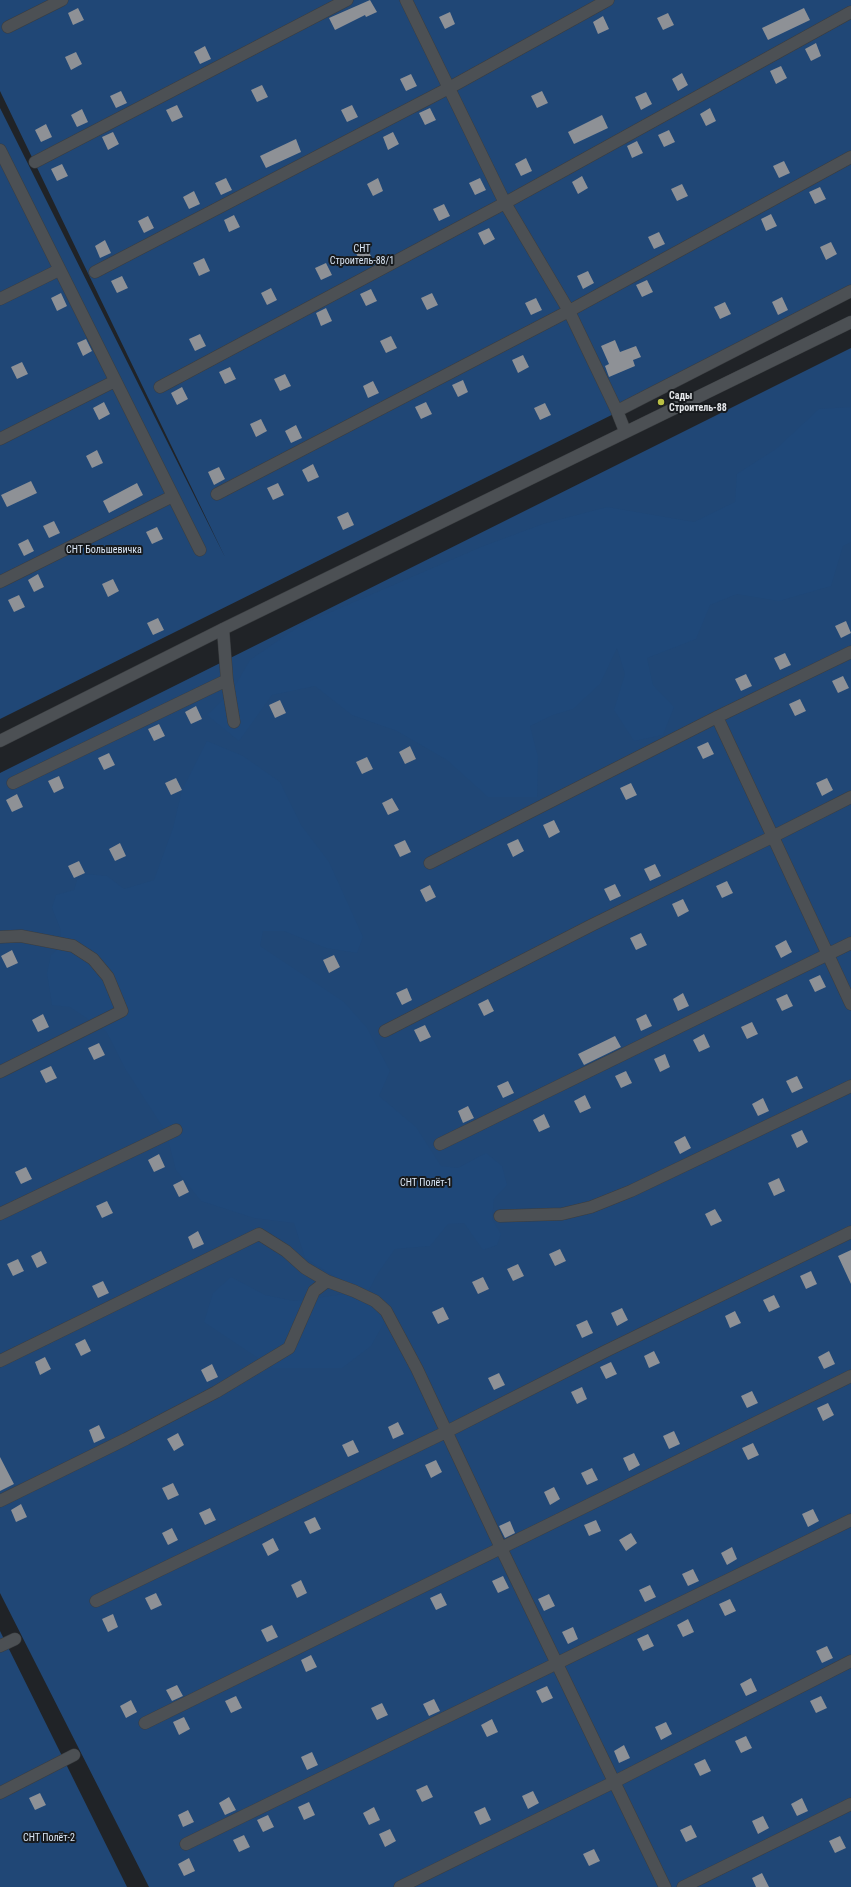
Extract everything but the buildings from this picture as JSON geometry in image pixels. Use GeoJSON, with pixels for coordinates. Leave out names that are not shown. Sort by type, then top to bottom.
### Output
{"type":"FeatureCollection","features":[{"type":"Feature","properties":{"kind":"street"},"geometry":{"type":"LineString","coordinates":[[8,27],[62,0]]}},
{"type":"Feature","properties":{"kind":"street"},"geometry":{"type":"LineString","coordinates":[[35,162],[347,0]]}},
{"type":"Feature","properties":{"kind":"street"},"geometry":{"type":"LineString","coordinates":[[406,0],[505,203],[569,311],[617,411],[625,431]]}},
{"type":"Feature","properties":{"kind":"street"},"geometry":{"type":"LineString","coordinates":[[95,272],[449,88],[608,0]]}},
{"type":"Feature","properties":{"kind":"street"},"geometry":{"type":"LineString","coordinates":[[160,387],[505,203],[851,12]]}},
{"type":"Feature","properties":{"kind":"street"},"geometry":{"type":"LineString","coordinates":[[1,153],[200,550]]}},
{"type":"Feature","properties":{"kind":"street"},"geometry":{"type":"LineString","coordinates":[[217,494],[569,311],[851,157]]}},
{"type":"Feature","properties":{"kind":"street"},"geometry":{"type":"LineString","coordinates":[[0,299],[59,270]]}},
{"type":"Feature","properties":{"kind":"street"},"geometry":{"type":"LineString","coordinates":[[617,411],[851,291]]}},
{"type":"Feature","properties":{"kind":"street"},"geometry":{"type":"LineString","coordinates":[[0,741],[223,629],[625,431],[851,322]]}},
{"type":"Feature","properties":{"kind":"street"},"geometry":{"type":"LineString","coordinates":[[0,438],[115,381]]}},
{"type":"Feature","properties":{"kind":"street"},"geometry":{"type":"LineString","coordinates":[[0,582],[173,496]]}},
{"type":"Feature","properties":{"kind":"street"},"geometry":{"type":"LineString","coordinates":[[223,629],[227,680],[234,722]]}},
{"type":"Feature","properties":{"kind":"street"},"geometry":{"type":"LineString","coordinates":[[430,862],[717,717],[851,652]]}},
{"type":"Feature","properties":{"kind":"street"},"geometry":{"type":"LineString","coordinates":[[13,783],[227,680]]}},
{"type":"Feature","properties":{"kind":"street"},"geometry":{"type":"LineString","coordinates":[[717,717],[851,1004]]}},
{"type":"Feature","properties":{"kind":"street"},"geometry":{"type":"LineString","coordinates":[[386,1031],[592,925],[851,797]]}},
{"type":"Feature","properties":{"kind":"street"},"geometry":{"type":"LineString","coordinates":[[0,937],[21,936],[73,946],[93,959],[108,977],[122,1010],[0,1072]]}},
{"type":"Feature","properties":{"kind":"street"},"geometry":{"type":"LineString","coordinates":[[440,1144],[851,943]]}},
{"type":"Feature","properties":{"kind":"street"},"geometry":{"type":"LineString","coordinates":[[500,1216],[562,1214],[591,1207],[631,1191],[851,1086]]}},
{"type":"Feature","properties":{"kind":"street"},"geometry":{"type":"LineString","coordinates":[[0,1214],[176,1130]]}},
{"type":"Feature","properties":{"kind":"street"},"geometry":{"type":"LineString","coordinates":[[96,1601],[446,1432],[606,1351],[851,1232]]}},
{"type":"Feature","properties":{"kind":"street"},"geometry":{"type":"LineString","coordinates":[[0,1361],[259,1234],[286,1251],[305,1268],[327,1281],[375,1301],[386,1311],[417,1369],[501,1548],[558,1663],[665,1887]]}},
{"type":"Feature","properties":{"kind":"street"},"geometry":{"type":"LineString","coordinates":[[0,1501],[126,1439],[216,1392],[289,1348],[314,1291],[327,1281]]}},
{"type":"Feature","properties":{"kind":"street"},"geometry":{"type":"LineString","coordinates":[[145,1723],[851,1376]]}},
{"type":"Feature","properties":{"kind":"street"},"geometry":{"type":"LineString","coordinates":[[186,1844],[851,1520]]}},
{"type":"Feature","properties":{"kind":"street"},"geometry":{"type":"LineString","coordinates":[[0,1646],[15,1639]]}},
{"type":"Feature","properties":{"kind":"street"},"geometry":{"type":"LineString","coordinates":[[400,1887],[614,1782],[851,1661]]}},
{"type":"Feature","properties":{"kind":"street"},"geometry":{"type":"LineString","coordinates":[[0,1793],[74,1755]]}},
{"type":"Feature","properties":{"kind":"street"},"geometry":{"type":"LineString","coordinates":[[683,1887],[851,1804]]}},
{"type":"Feature","properties":{"kind":"green space","name":"СНТ Строитель-88/1"},"geometry":{"type":"Polygon","coordinates":[[[0,0],[851,0],[851,296],[0,719],[0,108],[225,557],[0,91],[0,0]]]}},
{"type":"Feature","properties":{"kind":"green space","name":"СНТ Полёт-1"},"geometry":{"type":"Polygon","coordinates":[[[851,348],[851,1887],[149,1887],[0,1593],[0,773],[851,348]]]}},
{"type":"Feature","properties":{"kind":"green space"},"geometry":{"type":"Polygon","coordinates":[[[851,407],[851,542],[843,546],[831,586],[779,601],[737,594],[710,605],[696,639],[647,658],[653,685],[674,707],[663,735],[634,741],[614,710],[625,674],[617,648],[600,684],[573,709],[553,715],[530,726],[538,757],[537,797],[488,797],[447,760],[397,731],[352,715],[315,686],[272,695],[239,741],[207,715],[232,691],[250,660],[301,625],[481,547],[543,524],[607,507],[694,522],[735,502],[737,474],[776,449],[819,409],[851,407]]]}},
{"type":"Feature","properties":{"kind":"green space"},"geometry":{"type":"Polygon","coordinates":[[[207,741],[243,756],[280,782],[301,825],[329,862],[363,937],[357,953],[326,948],[284,931],[263,931],[260,946],[344,1002],[367,1028],[390,1071],[379,1096],[416,1127],[441,1166],[458,1168],[486,1153],[502,1166],[507,1185],[494,1199],[492,1219],[501,1234],[497,1245],[483,1250],[464,1223],[448,1224],[430,1246],[395,1249],[378,1273],[368,1292],[339,1279],[305,1258],[294,1223],[254,1218],[201,1201],[176,1170],[166,1132],[126,1070],[106,1031],[70,1007],[52,1005],[47,973],[51,955],[62,945],[60,928],[52,908],[56,895],[74,890],[77,880],[86,874],[107,876],[124,889],[154,880],[173,828],[182,790],[207,741]]]}},
{"type":"Feature","properties":{"kind":"green space"},"geometry":{"type":"Polygon","coordinates":[[[231,1277],[265,1295],[294,1301],[345,1294],[368,1301],[381,1313],[384,1323],[371,1346],[342,1368],[273,1368],[204,1322],[213,1293],[231,1277]]]}},
{"type":"Feature","properties":{"kind":"green space","name":"СНТ Полёт-2"},"geometry":{"type":"Polygon","coordinates":[[[0,1631],[127,1887],[0,1887],[0,1631]]]}},
{"type":"Feature","properties":{"kind":"place","name":"Сады Строитель-88"},"geometry":{"type":"Point","coordinates":[661,402]}},
{"type":"Feature","properties":{"kind":"park label","name":"СНТ Большевичка"},"geometry":{"type":"Point","coordinates":[104,550]}}]}
